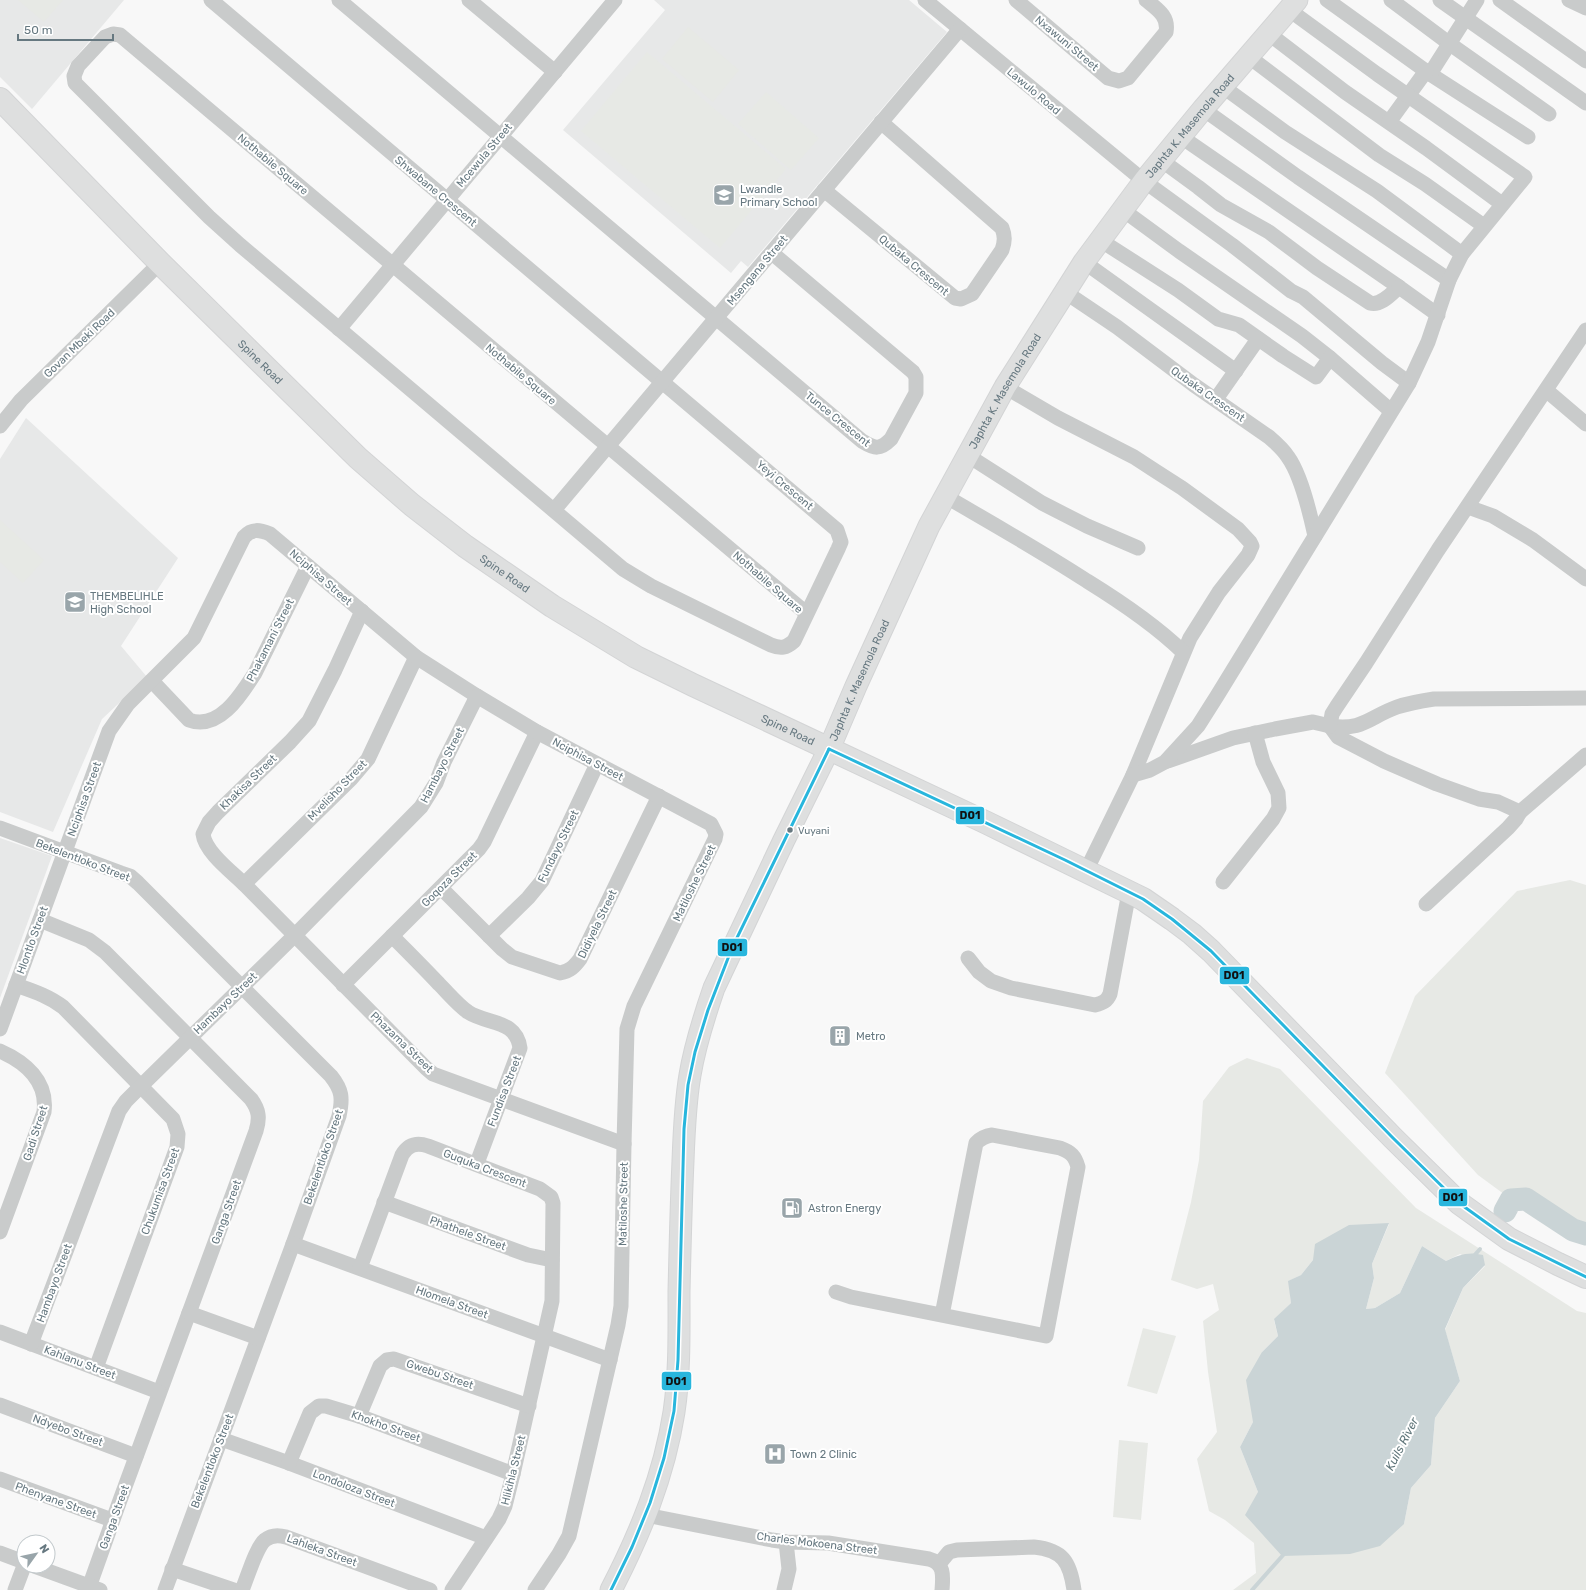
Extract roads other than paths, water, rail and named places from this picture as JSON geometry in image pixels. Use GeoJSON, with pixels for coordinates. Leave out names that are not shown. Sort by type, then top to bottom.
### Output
{"type":"FeatureCollection","features":[{"type":"Feature","properties":{"kind":"main road","name":"Japhta K. Masemola Road"},"geometry":{"type":"LineString","coordinates":[[611,1590],[628,1557],[646,1515],[668,1440],[676,1390],[678,1366],[680,1222],[687,1098],[694,1053],[707,1010],[726,961],[829,749],[884,624],[945,496],[1005,387],[1084,262],[1144,181],[1203,108],[1293,5]]}},
{"type":"Feature","properties":{"kind":"main road","name":"Spine Road"},"geometry":{"type":"LineString","coordinates":[[0,99],[160,263],[358,458],[412,505],[465,546],[534,595],[636,657],[1143,899],[1192,934],[1211,951],[1394,1138],[1460,1203],[1509,1239],[1558,1264],[1586,1276]]}},
{"type":"Feature","properties":{"kind":"main road","name":"Spine Road"},"geometry":{"type":"LineString","coordinates":[[0,113],[76,178]]}},
{"type":"Feature","properties":{"kind":"street","name":"Shwabane Crescent"},"geometry":{"type":"LineString","coordinates":[[211,0],[662,382]]}},
{"type":"Feature","properties":{"kind":"street"},"geometry":{"type":"LineString","coordinates":[[339,0],[717,317]]}},
{"type":"Feature","properties":{"kind":"street"},"geometry":{"type":"LineString","coordinates":[[469,0],[555,72]]}},
{"type":"Feature","properties":{"kind":"street","name":"Lawulo Road"},"geometry":{"type":"LineString","coordinates":[[925,0],[1144,181],[1291,291],[1303,297],[1382,363],[1409,383]]}},
{"type":"Feature","properties":{"kind":"street","name":"Nxawuni Street"},"geometry":{"type":"LineString","coordinates":[[1016,0],[1108,78],[1119,81],[1128,78],[1166,32],[1167,26],[1165,16],[1146,0]]}},
{"type":"Feature","properties":{"kind":"street"},"geometry":{"type":"LineString","coordinates":[[1327,0],[1428,73],[1528,137]]}},
{"type":"Feature","properties":{"kind":"street"},"geometry":{"type":"LineString","coordinates":[[1392,0],[1450,44],[1549,114]]}},
{"type":"Feature","properties":{"kind":"street"},"geometry":{"type":"LineString","coordinates":[[1440,0],[1586,103]]}},
{"type":"Feature","properties":{"kind":"street"},"geometry":{"type":"LineString","coordinates":[[1389,122],[1450,44],[1477,0]]}},
{"type":"Feature","properties":{"kind":"street"},"geometry":{"type":"LineString","coordinates":[[1500,0],[1586,61]]}},
{"type":"Feature","properties":{"kind":"street"},"geometry":{"type":"LineString","coordinates":[[1568,0],[1586,8]]}},
{"type":"Feature","properties":{"kind":"street","name":"Mcewula Street"},"geometry":{"type":"LineString","coordinates":[[339,329],[500,135],[555,72],[608,3]]}},
{"type":"Feature","properties":{"kind":"street"},"geometry":{"type":"LineString","coordinates":[[1165,762],[1198,726],[1409,383],[1428,342],[1450,280],[1462,254],[1525,177],[1408,96],[1293,5]]}},
{"type":"Feature","properties":{"kind":"street","name":"Msengana Street"},"geometry":{"type":"LineString","coordinates":[[554,510],[960,29]]}},
{"type":"Feature","properties":{"kind":"street"},"geometry":{"type":"LineString","coordinates":[[1268,33],[1339,89],[1389,122],[1502,204]]}},
{"type":"Feature","properties":{"kind":"street","name":"Nothabile Square"},"geometry":{"type":"LineString","coordinates":[[113,34],[120,35],[607,447],[806,613],[794,641],[784,648],[778,647],[637,579],[623,569],[339,329],[209,217],[75,83],[74,76],[78,66],[104,36],[113,34]]}},
{"type":"Feature","properties":{"kind":"street"},"geometry":{"type":"LineString","coordinates":[[1248,56],[1379,155],[1425,184],[1484,226]]}},
{"type":"Feature","properties":{"kind":"street"},"geometry":{"type":"LineString","coordinates":[[1222,86],[1286,132],[1377,191],[1462,254]]}},
{"type":"Feature","properties":{"kind":"street"},"geometry":{"type":"LineString","coordinates":[[1203,108],[1298,177],[1450,280]]}},
{"type":"Feature","properties":{"kind":"street","name":"Qubaka Crescent"},"geometry":{"type":"LineString","coordinates":[[824,190],[954,298],[961,299],[972,294],[1002,250],[1005,242],[1002,228],[881,122]]}},
{"type":"Feature","properties":{"kind":"street"},"geometry":{"type":"LineString","coordinates":[[1180,136],[1438,315]]}},
{"type":"Feature","properties":{"kind":"street"},"geometry":{"type":"LineString","coordinates":[[1161,160],[1198,186],[1221,205],[1269,232],[1317,268],[1370,303],[1374,304],[1381,302],[1398,287]]}},
{"type":"Feature","properties":{"kind":"street"},"geometry":{"type":"LineString","coordinates":[[1123,210],[1179,251],[1302,336],[1330,358],[1391,411]]}},
{"type":"Feature","properties":{"kind":"street"},"geometry":{"type":"LineString","coordinates":[[1100,240],[1178,290],[1218,319],[1240,325],[1258,339],[1316,377],[1330,358]]}},
{"type":"Feature","properties":{"kind":"street","name":"Tunce Crescent"},"geometry":{"type":"LineString","coordinates":[[717,317],[862,441],[876,448],[886,444],[891,439],[916,393],[916,378],[913,372],[772,253]]}},
{"type":"Feature","properties":{"kind":"street"},"geometry":{"type":"LineString","coordinates":[[1084,262],[1236,371]]}},
{"type":"Feature","properties":{"kind":"street","name":"Govan Mbeki Road"},"geometry":{"type":"LineString","coordinates":[[0,426],[21,400],[160,263]]}},
{"type":"Feature","properties":{"kind":"street","name":"Qubaka Crescent"},"geometry":{"type":"LineString","coordinates":[[1065,292],[1117,328],[1194,386],[1216,399],[1269,437],[1289,458],[1300,482],[1315,536]]}},
{"type":"Feature","properties":{"kind":"street"},"geometry":{"type":"LineString","coordinates":[[1520,812],[1498,802],[1479,799],[1437,784],[1384,761],[1338,737],[1330,726],[1332,714],[1337,706],[1438,550],[1586,330]]}},
{"type":"Feature","properties":{"kind":"street"},"geometry":{"type":"LineString","coordinates":[[1216,399],[1258,339]]}},
{"type":"Feature","properties":{"kind":"street","name":"Yeyi Crescent"},"geometry":{"type":"LineString","coordinates":[[662,382],[837,530],[840,542],[838,549],[806,613]]}},
{"type":"Feature","properties":{"kind":"street"},"geometry":{"type":"LineString","coordinates":[[1005,387],[1058,418],[1127,454],[1182,488],[1238,529],[1252,546],[1251,551],[1214,599],[1190,638],[1133,775],[1086,871]]}},
{"type":"Feature","properties":{"kind":"street"},"geometry":{"type":"LineString","coordinates":[[1546,390],[1586,424]]}},
{"type":"Feature","properties":{"kind":"street"},"geometry":{"type":"LineString","coordinates":[[967,455],[1042,502],[1087,526],[1138,548]]}},
{"type":"Feature","properties":{"kind":"street"},"geometry":{"type":"LineString","coordinates":[[945,496],[1019,538],[1100,589],[1152,625],[1183,652]]}},
{"type":"Feature","properties":{"kind":"street"},"geometry":{"type":"LineString","coordinates":[[1468,507],[1493,516],[1533,540],[1586,579]]}},
{"type":"Feature","properties":{"kind":"street","name":"Nciphisa Street"},"geometry":{"type":"LineString","coordinates":[[64,852],[109,731],[128,704],[194,638],[247,534],[258,530],[270,534],[283,544],[416,657],[477,696],[538,732],[711,824]]}},
{"type":"Feature","properties":{"kind":"street","name":"Phakamani Street"},"geometry":{"type":"LineString","coordinates":[[152,681],[189,720],[197,723],[206,723],[222,714],[245,688],[255,673],[308,566]]}},
{"type":"Feature","properties":{"kind":"street","name":"Khakisa Street"},"geometry":{"type":"LineString","coordinates":[[294,936],[214,855],[207,846],[203,834],[209,822],[218,812],[290,742],[309,721],[335,670],[362,611]]}},
{"type":"Feature","properties":{"kind":"street","name":"Mvelisho Street"},"geometry":{"type":"LineString","coordinates":[[244,884],[350,779],[368,759],[416,657]]}},
{"type":"Feature","properties":{"kind":"street","name":"Hambayo Street"},"geometry":{"type":"LineString","coordinates":[[31,1344],[114,1122],[126,1101],[294,936],[421,807],[436,783],[444,762],[477,696]]}},
{"type":"Feature","properties":{"kind":"street"},"geometry":{"type":"LineString","coordinates":[[1133,775],[1150,770],[1165,762],[1233,738],[1307,722],[1342,728],[1364,724],[1397,707],[1415,702],[1434,700],[1586,698]]}},
{"type":"Feature","properties":{"kind":"street","name":"Goqoza Street"},"geometry":{"type":"LineString","coordinates":[[343,985],[472,858],[484,842],[538,732]]}},
{"type":"Feature","properties":{"kind":"street"},"geometry":{"type":"LineString","coordinates":[[1223,882],[1273,819],[1279,808],[1278,793],[1263,762],[1255,734]]}},
{"type":"Feature","properties":{"kind":"street"},"geometry":{"type":"LineString","coordinates":[[1426,904],[1508,828],[1520,812],[1586,755]]}},
{"type":"Feature","properties":{"kind":"street","name":"Fundayo Street"},"geometry":{"type":"LineString","coordinates":[[489,936],[528,898],[542,881],[597,764]]}},
{"type":"Feature","properties":{"kind":"street","name":"Didiyela Street"},"geometry":{"type":"LineString","coordinates":[[441,888],[502,949],[512,957],[560,973],[571,969],[580,959],[659,796]]}},
{"type":"Feature","properties":{"kind":"street","name":"Matiloshe Street"},"geometry":{"type":"LineString","coordinates":[[535,1590],[569,1536],[621,1306],[627,1029],[629,1020],[634,1006],[715,839],[716,834],[711,824]]}},
{"type":"Feature","properties":{"kind":"street","name":"Bekelentloko Street"},"geometry":{"type":"LineString","coordinates":[[0,828],[130,876],[331,1076],[339,1089],[342,1098],[339,1116],[293,1244],[165,1590]]}},
{"type":"Feature","properties":{"kind":"street","name":"Hlontlo Street"},"geometry":{"type":"LineString","coordinates":[[0,1029],[64,852]]}},
{"type":"Feature","properties":{"kind":"street"},"geometry":{"type":"LineString","coordinates":[[968,958],[979,972],[991,981],[1011,988],[1095,1005],[1102,1003],[1108,1000],[1110,994],[1129,892]]}},
{"type":"Feature","properties":{"kind":"street","name":"Ganga Street"},"geometry":{"type":"LineString","coordinates":[[40,920],[96,944],[251,1099],[259,1114],[256,1131],[112,1520],[92,1589]]}},
{"type":"Feature","properties":{"kind":"street","name":"Phazama Street"},"geometry":{"type":"LineString","coordinates":[[294,936],[433,1074],[624,1144]]}},
{"type":"Feature","properties":{"kind":"street","name":"Fundisa Street"},"geometry":{"type":"LineString","coordinates":[[392,936],[461,1006],[476,1016],[503,1025],[516,1035],[520,1048],[477,1163]]}},
{"type":"Feature","properties":{"kind":"street","name":"Chukumisa Street"},"geometry":{"type":"LineString","coordinates":[[16,985],[42,994],[54,1000],[63,1007],[173,1119],[178,1134],[177,1147],[96,1368]]}},
{"type":"Feature","properties":{"kind":"street","name":"Gadi Street"},"geometry":{"type":"LineString","coordinates":[[0,1051],[22,1063],[33,1074],[41,1086],[45,1099],[44,1112],[0,1232]]}},
{"type":"Feature","properties":{"kind":"street"},"geometry":{"type":"LineString","coordinates":[[836,1292],[851,1297],[1046,1336],[1078,1167],[1074,1156],[1069,1151],[992,1135],[986,1136],[976,1143],[942,1315]]}},
{"type":"Feature","properties":{"kind":"street","name":"Guquka Crescent"},"geometry":{"type":"LineString","coordinates":[[360,1268],[402,1155],[406,1148],[412,1145],[420,1144],[477,1163],[540,1188],[551,1197],[554,1209],[552,1301],[544,1336]]}},
{"type":"Feature","properties":{"kind":"street","name":"Phathele Street"},"geometry":{"type":"LineString","coordinates":[[384,1202],[528,1255],[552,1260]]}},
{"type":"Feature","properties":{"kind":"street","name":"Hlomela Street"},"geometry":{"type":"LineString","coordinates":[[293,1244],[610,1360]]}},
{"type":"Feature","properties":{"kind":"street"},"geometry":{"type":"LineString","coordinates":[[189,1313],[258,1338]]}},
{"type":"Feature","properties":{"kind":"street","name":"Kahlanu Street"},"geometry":{"type":"LineString","coordinates":[[0,1332],[159,1392]]}},
{"type":"Feature","properties":{"kind":"street","name":"Hlikihla Street"},"geometry":{"type":"LineString","coordinates":[[452,1590],[502,1513],[513,1474],[544,1336]]}},
{"type":"Feature","properties":{"kind":"street","name":"Gwebu Street"},"geometry":{"type":"LineString","coordinates":[[359,1416],[380,1366],[387,1360],[394,1359],[529,1406]]}},
{"type":"Feature","properties":{"kind":"street","name":"Ndyebo Street"},"geometry":{"type":"LineString","coordinates":[[0,1405],[136,1456]]}},
{"type":"Feature","properties":{"kind":"street","name":"Khokho Street"},"geometry":{"type":"LineString","coordinates":[[289,1463],[310,1413],[315,1408],[326,1406],[359,1416],[513,1474]]}},
{"type":"Feature","properties":{"kind":"street","name":"Londoloza Street"},"geometry":{"type":"LineString","coordinates":[[221,1439],[289,1463],[486,1538]]}},
{"type":"Feature","properties":{"kind":"street","name":"Phenyane Street"},"geometry":{"type":"LineString","coordinates":[[0,1479],[112,1520]]}},
{"type":"Feature","properties":{"kind":"street","name":"Charles Mokoena Street"},"geometry":{"type":"LineString","coordinates":[[646,1515],[786,1542],[828,1543],[935,1560],[939,1564]]}},
{"type":"Feature","properties":{"kind":"street","name":"Lahleka Street"},"geometry":{"type":"LineString","coordinates":[[242,1590],[261,1544],[269,1538],[278,1535],[430,1590]]}},
{"type":"Feature","properties":{"kind":"street"},"geometry":{"type":"LineString","coordinates":[[784,1590],[789,1569],[786,1542]]}},
{"type":"Feature","properties":{"kind":"street"},"geometry":{"type":"LineString","coordinates":[[942,1590],[943,1574],[939,1564],[949,1552],[957,1550],[1034,1547],[1046,1548],[1063,1557],[1068,1566],[1074,1590]]}},
{"type":"Feature","properties":{"kind":"street"},"geometry":{"type":"LineString","coordinates":[[0,1553],[16,1559]]}},
{"type":"Feature","properties":{"kind":"street"},"geometry":{"type":"LineString","coordinates":[[172,1569],[234,1590]]}},
{"type":"Feature","properties":{"kind":"street"},"geometry":{"type":"LineString","coordinates":[[15,1590],[21,1574]]}},
{"type":"Feature","properties":{"kind":"street"},"geometry":{"type":"LineString","coordinates":[[54,1574],[92,1589]]}},
{"type":"Feature","properties":{"kind":"water"},"geometry":{"type":"Polygon","coordinates":[[[1389,1223],[1372,1264],[1374,1278],[1366,1309],[1375,1308],[1400,1293],[1422,1246],[1446,1261],[1464,1254],[1473,1253],[1483,1255],[1485,1265],[1463,1288],[1445,1329],[1460,1381],[1435,1418],[1431,1465],[1411,1488],[1404,1524],[1380,1546],[1350,1554],[1282,1556],[1245,1515],[1258,1492],[1240,1447],[1253,1422],[1246,1380],[1262,1352],[1278,1336],[1274,1319],[1291,1303],[1288,1281],[1301,1275],[1313,1260],[1315,1244],[1349,1225],[1389,1223]]]}},
{"type":"Feature","properties":{"kind":"waterway","name":"Kuils River"},"geometry":{"type":"LineString","coordinates":[[1505,1211],[1511,1200],[1526,1199],[1573,1230],[1586,1234]]}},
{"type":"Feature","properties":{"kind":"waterway","name":"Kuils River"},"geometry":{"type":"LineString","coordinates":[[1473,1257],[1480,1249]]}},
{"type":"Feature","properties":{"kind":"waterway","name":"Kuils River"},"geometry":{"type":"LineString","coordinates":[[1252,1590],[1285,1553]]}},
{"type":"Feature","properties":{"kind":"place","name":"Lwandle Primary School"},"geometry":{"type":"Point","coordinates":[724,195]}},
{"type":"Feature","properties":{"kind":"place","name":"THEMBELIHLE High School"},"geometry":{"type":"Point","coordinates":[75,602]}},
{"type":"Feature","properties":{"kind":"place","name":"Vuyani"},"geometry":{"type":"Point","coordinates":[790,830]}},
{"type":"Feature","properties":{"kind":"place","name":"Metro"},"geometry":{"type":"Point","coordinates":[840,1036]}},
{"type":"Feature","properties":{"kind":"place","name":"Astron Energy"},"geometry":{"type":"Point","coordinates":[792,1208]}},
{"type":"Feature","properties":{"kind":"place","name":"Town 2 Clinic"},"geometry":{"type":"Point","coordinates":[775,1454]}}]}
